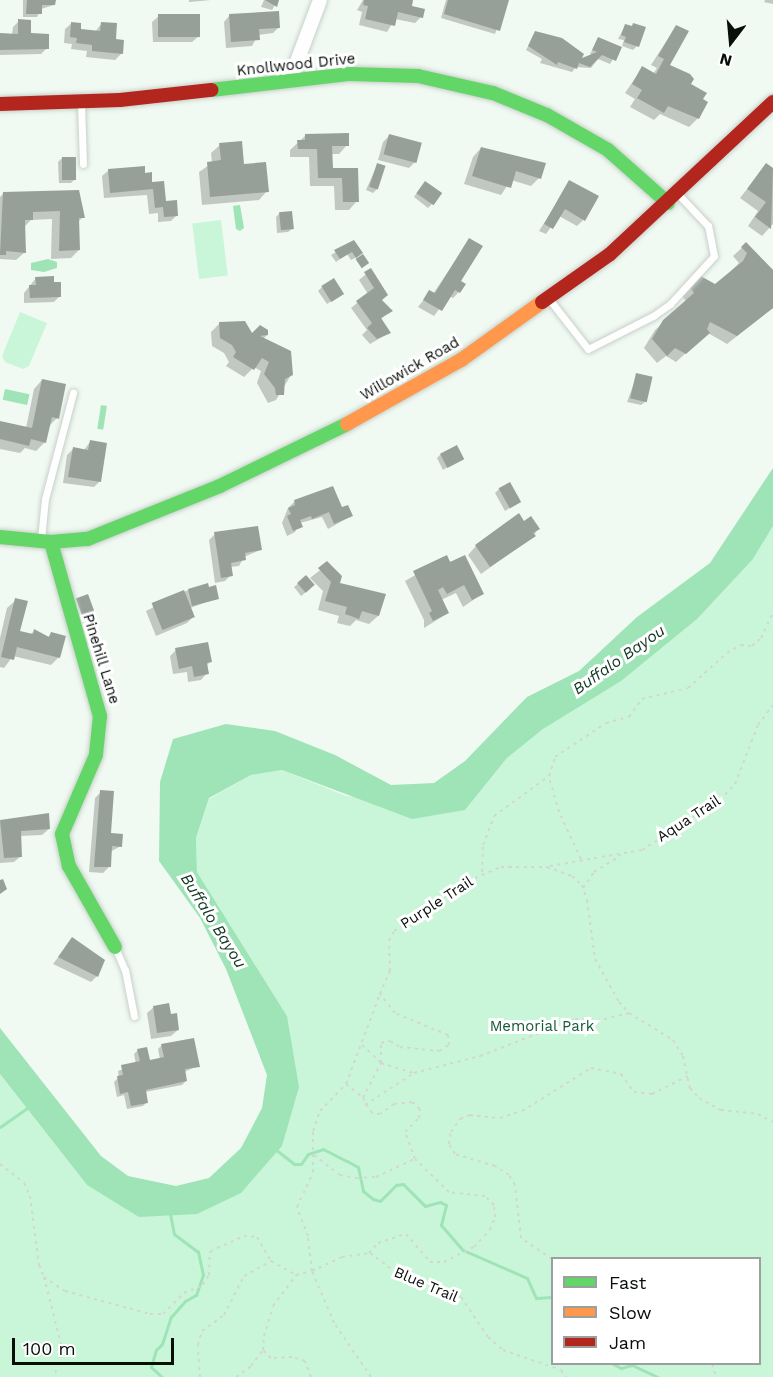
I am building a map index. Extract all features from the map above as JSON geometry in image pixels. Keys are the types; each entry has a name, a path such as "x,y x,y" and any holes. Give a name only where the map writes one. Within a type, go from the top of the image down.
{"street":[{"path":"290,80 320,0"},
{"name":"Knollwood Drive","path":"0,104 81,101 350,74 418,76 493,93 548,115 608,150 673,198"},
{"name":"Willowick Road","path":"0,537 46,542 88,539 145,519 284,455 460,360 549,299 673,198 773,102"},
{"name":"Pinehill Lane","path":"46,542 100,716 96,755 62,834 69,866 115,947"}],"lane":[{"path":"81,101 83,164"},
{"path":"549,299 588,349 653,316 670,304 714,256 708,226 673,198"},
{"path":"46,542 45,499 72,393"},
{"path":"115,947 124,970 134,1016"}],"path":[{"path":"581,859 559,812 549,776 555,757 606,723 629,717 642,699 688,688 727,653 741,645 752,646 761,638 773,612"},
{"name":"Aqua Trail","path":"547,867 581,859 642,850 720,800 735,784 758,725 773,705"},
{"path":"482,873 483,845 494,816 549,776"},
{"name":"Aqua Trail","path":"582,888 594,872 623,853"},
{"name":"Purple Trail","path":"380,994 390,971 389,941 394,931 482,873 501,867 547,867 572,876 582,888"},
{"path":"582,888 595,959 607,985 629,1012 673,1040 683,1056 690,1088 699,1098 721,1110 758,1114 773,1122"},
{"path":"369,1377 334,1323 312,1271 308,1236 297,1206 313,1172 314,1131 320,1111 346,1084 380,994"},
{"path":"363,1098 381,1063 381,1043 390,1041 400,1047 439,1051 449,1045 448,1035 395,1013 380,994"},
{"path":"365,1106 383,1090 414,1073 480,1056 575,1019 597,1021 629,1012"},
{"path":"362,1045 381,1063 414,1073"},
{"path":"551,1258 521,1238 515,1185 509,1175 495,1166 455,1154 449,1144 451,1132 460,1119 470,1115 500,1119 522,1112 591,1068 621,1074 634,1092 652,1094 688,1076"},
{"path":"236,1377 251,1366 263,1350 273,1306 296,1275 312,1271 342,1257 369,1252 378,1243 406,1234 430,1262 462,1255 474,1247 490,1230 495,1217 494,1205 485,1196 449,1192 415,1159 405,1132 419,1118 420,1109 412,1102 394,1104 380,1114 365,1106 363,1098 346,1084"},
{"path":"314,1155 340,1175 357,1178 376,1177 415,1159"},
{"path":"0,1164 24,1183 30,1196 39,1265 62,1348 54,1377"},
{"path":"44,1277 65,1291 99,1302 163,1314 184,1293 203,1285 209,1275 210,1252 244,1236 257,1237 271,1261 296,1275"},
{"name":"Blue Trail","path":"369,1252 402,1277 460,1297 488,1337 503,1350 561,1370 566,1377"},
{"path":"200,1377 198,1344 202,1331 225,1315 244,1276 271,1261"},
{"path":"263,1350 271,1358 292,1357 305,1361 311,1377"}],"green space":[{"path":"221,220 228,276 199,279 192,224"},
{"path":"20,312 47,323 29,366 23,369 5,362 2,356"},
{"name":"Memorial Park","path":"773,526 773,1377 0,1377 0,1074 87,1185 241,1193 287,1016 197,872 196,838 209,799 251,775 282,770 346,796 465,810 507,758 753,559"}],"water":[{"path":"240,205 244,228 240,231 236,229 233,206"},
{"path":"48,259 57,262 57,268 44,272 31,270 31,263"},
{"path":"5,389 29,394 27,405 3,400"},
{"path":"101,405 107,406 103,430 97,429"},
{"name":"Buffalo Bayou","path":"773,468 773,526 753,559 697,619 621,681 543,729 507,758 465,810 412,819 282,770 251,775 209,798 196,838 197,872 287,1016 299,1087 282,1146 241,1193 197,1214 139,1217 87,1185 0,1074 0,1028 101,1156 128,1176 176,1186 209,1178 241,1148 262,1108 267,1075 226,969 200,918 159,861 160,782 173,739 226,724 275,731 335,755 391,785 434,783 465,761 527,697 579,671 637,617 710,563"}],"building":[{"path":"27,0 56,0 55,5 42,5 42,14 26,14"},
{"path":"265,0 279,0 277,7"},
{"path":"364,0 413,0 412,6 425,9 423,18 398,12 395,26 365,19 368,6 363,5"},
{"path":"448,0 509,0 500,31 444,14"},
{"path":"279,11 280,28 259,29 260,40 231,42 229,14"},
{"path":"158,14 200,14 200,37 158,37"},
{"path":"18,19 31,20 31,33 49,34 49,49 0,50 0,33 18,34"},
{"path":"71,22 81,23 81,29 100,31 101,22 117,23 116,39 124,40 123,54 92,51 92,45 76,43 77,38 70,37"},
{"path":"633,23 646,27 639,47 624,42 626,37 621,35 625,24 632,26"},
{"path":"676,25 689,31 670,65 690,74 694,79 691,84 707,93 703,99 708,102 699,119 668,106 664,113 637,98 642,90 632,84 642,66 656,74 664,59 658,56"},
{"path":"535,31 562,38 584,54 582,58 597,52 592,50 598,37 622,47 616,61 602,55 590,67 579,63 577,69 558,62 557,65 528,46"},
{"path":"349,133 349,146 332,146 333,168 358,168 359,202 343,202 342,178 318,178 317,149 298,149 297,140 305,140 305,134"},
{"path":"389,134 422,143 416,163 384,154"},
{"path":"242,141 244,164 266,162 269,192 210,197 207,162 221,160 219,143"},
{"path":"481,147 546,163 541,179 516,171 511,188 472,176"},
{"path":"62,157 76,157 76,180 62,180"},
{"path":"377,163 386,166 378,190 369,187"},
{"path":"766,163 773,168 771,229 755,217 766,202 747,189"},
{"path":"145,166 145,173 152,172 152,182 164,181 166,201 177,200 178,216 164,217 163,207 155,208 153,189 110,193 108,169"},
{"path":"569,180 599,196 585,221 565,209 553,229 544,224"},
{"path":"425,181 442,193 434,205 416,193"},
{"path":"79,190 85,218 79,218 80,250 59,251 60,211 33,212 33,220 25,220 26,253 6,251 6,255 0,255 3,192"},
{"path":"292,211 294,229 281,230 279,212"},
{"path":"469,238 483,246 461,281 466,284 460,293 455,290 442,311 423,300 429,290 435,293"},
{"path":"354,240 363,253 356,258 352,252 340,259 334,250"},
{"path":"746,242 773,270 773,308 737,336 710,322 707,329 710,333 686,354 675,348 667,356 652,339 663,320 694,293 690,287 697,274 715,284 743,261 747,253 741,247"},
{"path":"363,254 369,263 362,268 356,259"},
{"path":"371,268 388,295 382,300 393,311 381,318 391,333 377,339 367,328 372,323 356,301 374,288 364,272"},
{"path":"54,276 54,282 61,282 61,297 30,298 29,285 36,285 35,277"},
{"path":"334,278 344,294 331,302 321,286"},
{"path":"245,321 252,333 260,325 268,330 268,335 260,336 291,351 293,375 285,379 284,395 276,395 275,388 264,374 269,362 262,358 254,370 233,357 236,352 232,345 220,338 219,322"},
{"path":"636,373 653,377 647,402 630,398"},
{"path":"42,379 66,384 59,419 52,417 46,443 31,439 29,446 0,439 0,421 32,428"},
{"path":"90,440 107,443 101,482 68,477 73,447 88,450"},
{"path":"457,445 464,459 447,468 440,454"},
{"path":"510,482 521,502 510,508 499,488"},
{"path":"333,486 342,507 348,505 353,516 334,524 329,512 312,519 311,516 300,520 303,527 293,531 287,516 291,514 288,508 295,505 294,500"},
{"path":"519,513 524,521 531,516 540,529 533,533 536,536 490,567 475,545"},
{"path":"258,526 262,550 245,553 246,560 231,563 233,576 221,578 214,532"},
{"path":"447,555 450,562 465,555 484,594 472,600 464,585 447,594 443,587 438,590 449,613 433,621 429,613 432,611 413,571"},
{"path":"327,561 342,576 340,583 386,594 379,616 362,611 359,619 345,614 347,607 325,601 331,582 318,568"},
{"path":"306,575 315,585 306,593 297,583"},
{"path":"208,583 209,587 216,585 219,599 192,606 188,589"},
{"path":"184,590 195,617 162,630 152,603"},
{"path":"88,594 96,616 84,620 76,598"},
{"path":"15,598 28,601 20,631 33,634 34,629 49,637 51,632 66,636 60,658 17,647 14,660 1,657"},
{"path":"208,642 212,662 207,663 209,674 194,677 192,666 179,669 175,648"},
{"path":"100,790 114,791 111,833 123,834 122,847 112,846 111,867 94,867"},
{"path":"49,813 50,829 21,831 22,857 4,858 0,820"},
{"path":"3,879 7,889 0,894 0,880"},
{"path":"72,937 105,960 98,977 58,957"},
{"path":"169,1003 171,1014 177,1013 179,1030 157,1033 153,1006"},
{"path":"194,1038 200,1067 185,1069 187,1081 146,1090 148,1103 131,1106 128,1092 120,1094 117,1076 123,1075 121,1065 140,1061 137,1049 147,1047 150,1060 164,1057 161,1044"}],"waterway":[{"path":"0,1127 30,1106"},
{"path":"275,1149 294,1164 301,1164 308,1154 323,1149 347,1161 358,1167 363,1191 373,1199 380,1201 396,1185 403,1184 425,1206 440,1202 446,1205 441,1225 463,1250 527,1278 536,1298 551,1297"},
{"path":"162,1377 151,1367 156,1350 162,1344 171,1317 185,1301 196,1295 203,1275 198,1252 174,1234 170,1213"},
{"path":"615,1365 621,1368 632,1365"},
{"path":"632,1365 658,1377"}],"traffic: fast":[{"path":"211,90 350,74 418,76 493,93 547,115 608,150 668,203"},
{"path":"0,537 51,542 88,539 220,486 347,424"},
{"path":"51,542 100,716 96,755 62,834 69,866 115,947"}],"traffic: slow":[{"path":"347,424 461,360 542,302"}],"traffic: jam":[{"path":"0,104 120,100 211,90"},
{"path":"542,302 610,254 773,102"}]}
